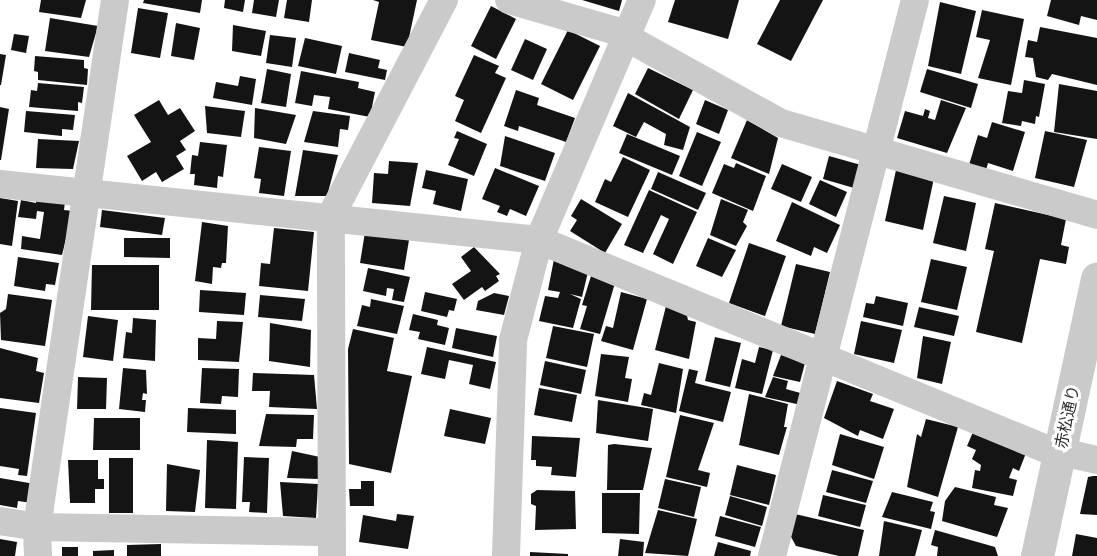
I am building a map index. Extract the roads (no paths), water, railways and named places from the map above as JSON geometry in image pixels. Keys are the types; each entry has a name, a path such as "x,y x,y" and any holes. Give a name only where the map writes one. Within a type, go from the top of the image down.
{"street":[{"path":"38,556 37,527 116,0"},
{"path":"0,521 37,527 332,544 331,216 444,0"},
{"path":"509,0 613,30 627,40 781,123 1097,215"},
{"path":"506,556 513,340 539,240 627,40 642,0"},
{"path":"772,556 915,0"},
{"path":"0,184 331,216 539,240 1061,453 1097,460"},
{"name":"赤松通り","path":"1037,556 1097,278"}]}
